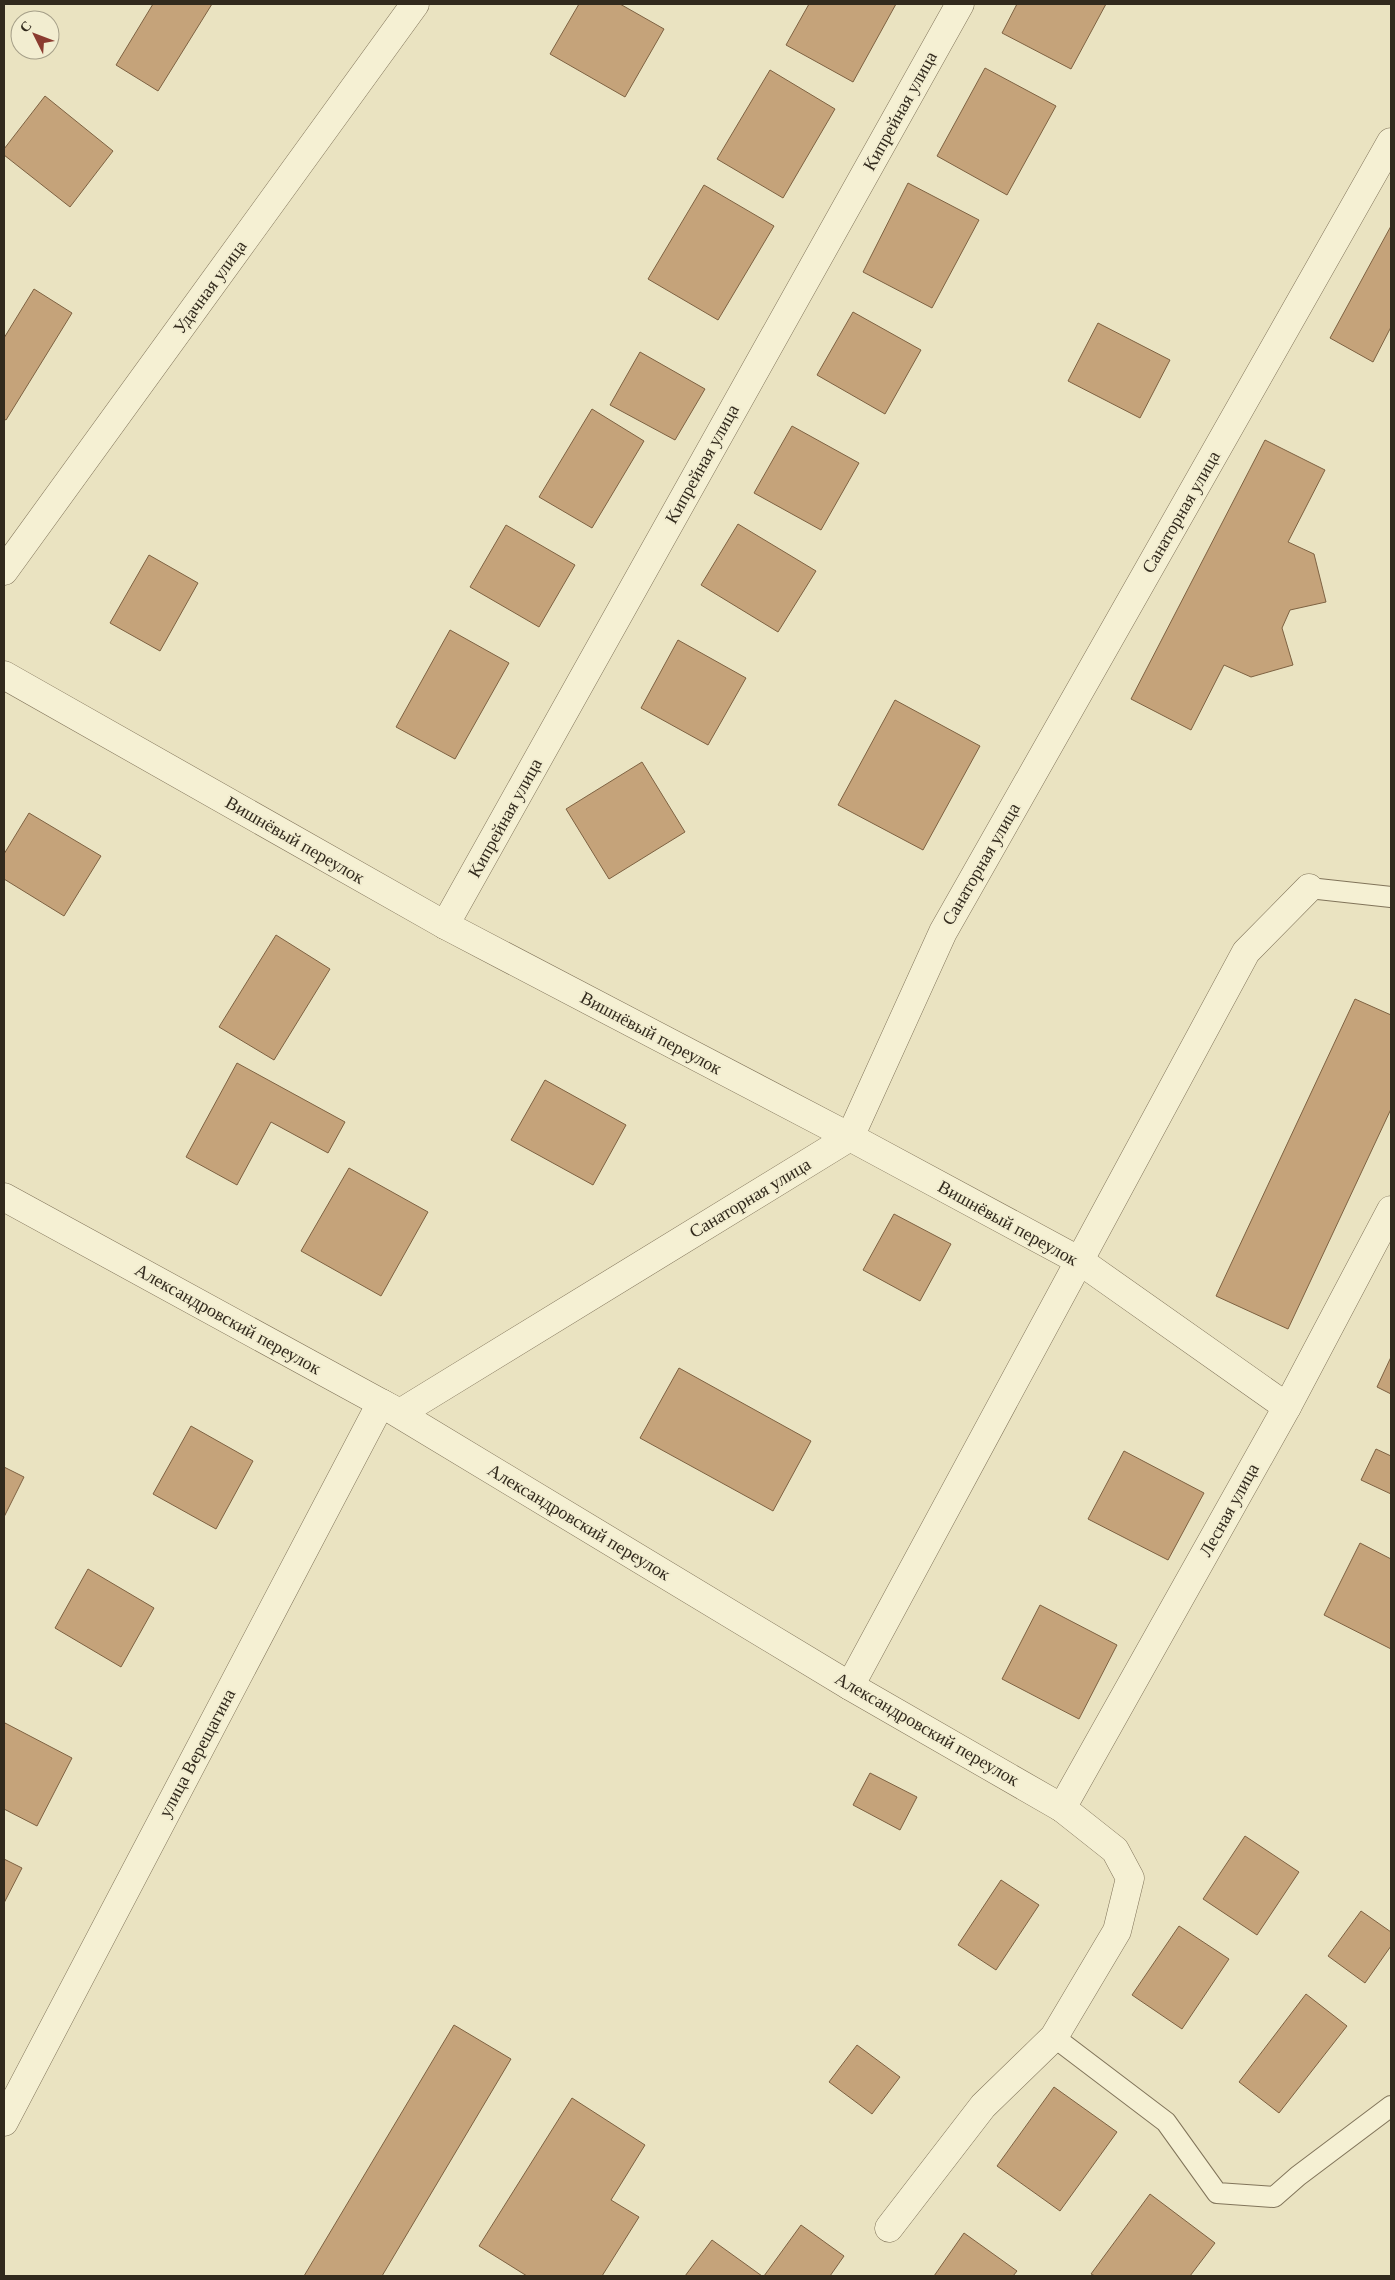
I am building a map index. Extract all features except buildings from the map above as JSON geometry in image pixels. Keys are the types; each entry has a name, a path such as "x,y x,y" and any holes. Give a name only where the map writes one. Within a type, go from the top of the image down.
{"street":[{"name":"Удачная улица","path":"4,571 415,4"},
{"name":"Кипрейная улица","path":"445,925 960,4"},
{"name":"Санаторная улица","path":"390,1408 850,1137 943,932 1391,142"},
{"name":"Вишнёвый переулок","path":"4,675 445,925 850,1137 1080,1262 1287,1407"},
{"path":"850,1686 1246,952 1309,888"},
{"name":"Александровский переулок","path":"4,1197 390,1408 850,1686 1062,1808 1115,1850 1130,1878 1117,1931 1054,2037"},
{"name":"Лесная улица","path":"1062,1808 1287,1407 1391,1210"},
{"name":"улица Верещагина","path":"4,2122 390,1408"},
{"path":"888,2228 983,2106 1054,2037"}],"lane":[{"path":"1309,888 1391,898"},
{"path":"1054,2037 1166,2122 1217,2193 1274,2197 1298,2176 1391,2106"}]}
